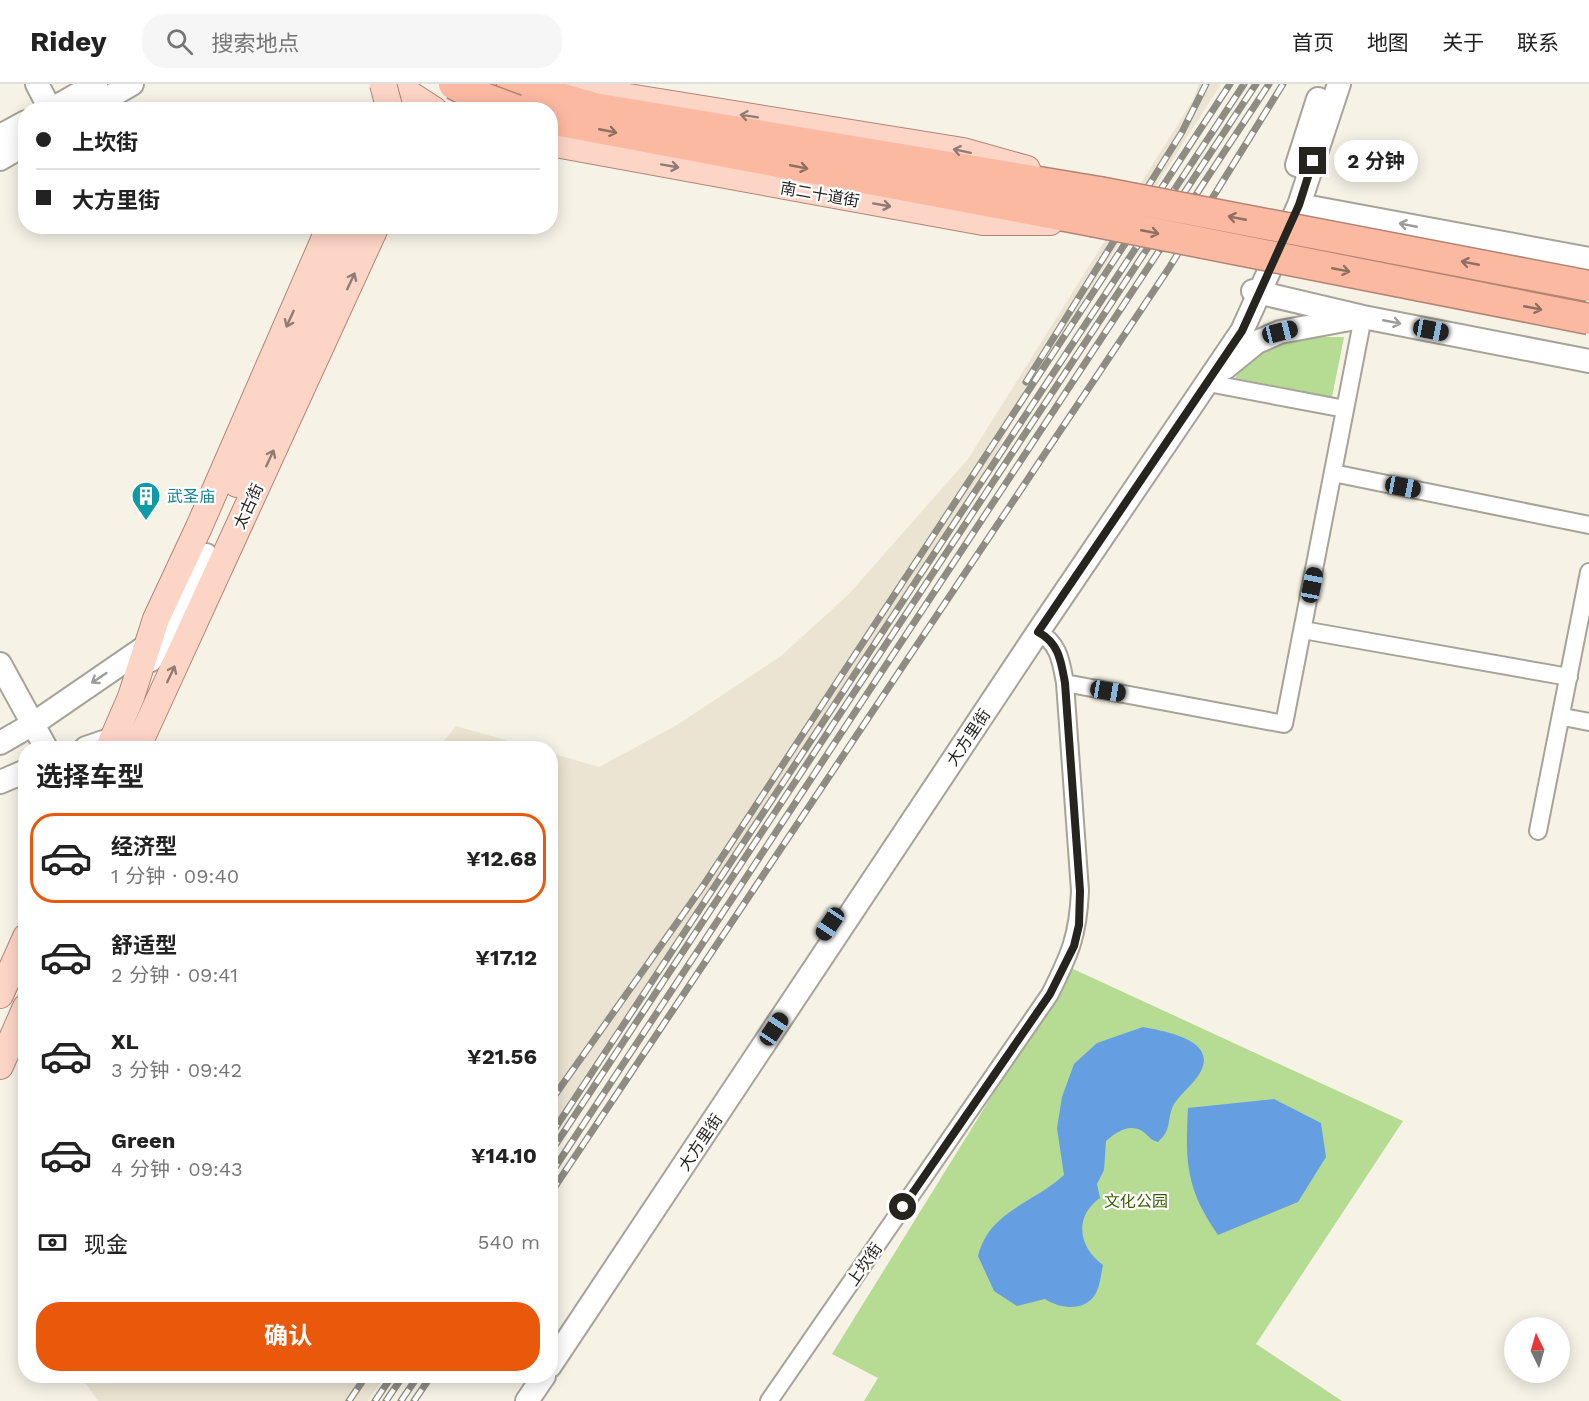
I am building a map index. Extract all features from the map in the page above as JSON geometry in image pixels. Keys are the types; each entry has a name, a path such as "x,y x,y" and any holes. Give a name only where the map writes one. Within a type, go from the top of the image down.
{"highway":[{"path":"456,84 473,94 494,102"},
{"path":"512,84 594,108 1099,192 1589,286"},
{"path":"558,120 1092,221 1589,319"}],"main road":[{"path":"37,84 46,102"},
{"path":"63,102 96,84"},
{"path":"101,102 132,84"},
{"path":"383,84 388,102"},
{"path":"385,102 393,84 421,102"},
{"path":"439,102 456,84"},
{"path":"572,84 597,92 963,151 1099,192"},
{"name":"大方里街","path":"558,1354 1038,632 1242,331 1275,239 1307,129 1324,84"},
{"name":"大方里街","path":"558,1337 1113,499 1257,292 1299,205 1339,84"},
{"path":"0,136 18,126"},
{"name":"南二十道街","path":"558,144 983,222 1092,221"},
{"path":"0,159 18,149"},
{"path":"1299,205 1589,259"},
{"path":"112,741 131,697 156,619 199,527 327,234"},
{"name":"太古街","path":"131,697 206,555 348,234"},
{"name":"太古街","path":"123,741 142,738 372,234"},
{"path":"1257,292 1363,317 1589,361"},
{"path":"1208,383 1257,342 1280,332 1363,317"},
{"path":"0,743 33,724 147,645"},
{"path":"0,664 42,741"},
{"path":"0,782 18,774"},
{"path":"0,995 18,955"},
{"path":"0,1066 18,1025"},
{"path":"516,1401 528,1383"},
{"path":"527,1401 539,1383"}],"street":[{"path":"1065,683 1284,724 1363,317"},
{"path":"1208,383 1345,409"},
{"path":"1333,473 1589,525"},
{"path":"1538,831 1563,717 1569,676 1581,661 1589,572"},
{"path":"1303,630 1569,676"},
{"name":"上坎街","path":"769,1401 1050,994 1074,946 1079,925 1080,891 1065,683 1060,656 1050,639 1038,632"},
{"path":"1563,717 1589,722"}],"shaded area":[{"path":"1199,84 1221,84 1039,369 986,473 558,1116 558,755 599,767 677,725 781,656 849,594 968,459 1193,100"},
{"path":"456,726 508,741 444,741"},
{"path":"86,1383 380,1383 368,1401 98,1401"}],"green space":[{"path":"1313,337 1344,337 1332,397 1235,378 1249,361 1259,355 1280,345"},
{"name":"文化公园","path":"1071,968 1403,1121 1256,1344 1342,1401 864,1401 878,1378 832,1354"}],"water":[{"path":"1143,1027 1174,1034 1195,1044 1202,1051 1204,1060 1201,1071 1174,1104 1166,1133 1158,1142 1142,1131 1132,1128 1118,1132 1106,1141 1104,1170 1097,1184 1100,1198 1086,1214 1082,1232 1089,1250 1103,1265 1098,1287 1092,1299 1072,1307 1058,1305 1045,1299 1017,1306 994,1291 978,1256 984,1241 1002,1218 1064,1175 1057,1128 1062,1097 1074,1064 1097,1043"},
{"path":"1274,1099 1321,1123 1326,1157 1298,1202 1218,1235 1199,1203 1190,1175 1187,1144 1188,1108"}],"railway":[{"path":"1026,382 1182,132 1206,84"},
{"path":"558,1091 703,886 1230,84"},
{"path":"558,1124 1244,84"},
{"path":"558,1141 1256,84"},
{"path":"558,1163 1269,84"},
{"path":"558,1182 1169,268 1283,84"},
{"path":"349,1401 361,1383"},
{"path":"375,1401 387,1383"},
{"path":"386,1401 398,1383"},
{"path":"401,1401 413,1383"},
{"path":"414,1401 426,1383"}],"place":[{"name":"武圣庙","path":"146,522"}],"route":[{"path":"903,1207 1050,994 1074,946 1079,925 1080,891 1065,683 1060,656 1050,639 1038,632 1242,331 1262,293 1299,205 1313,161"}]}
